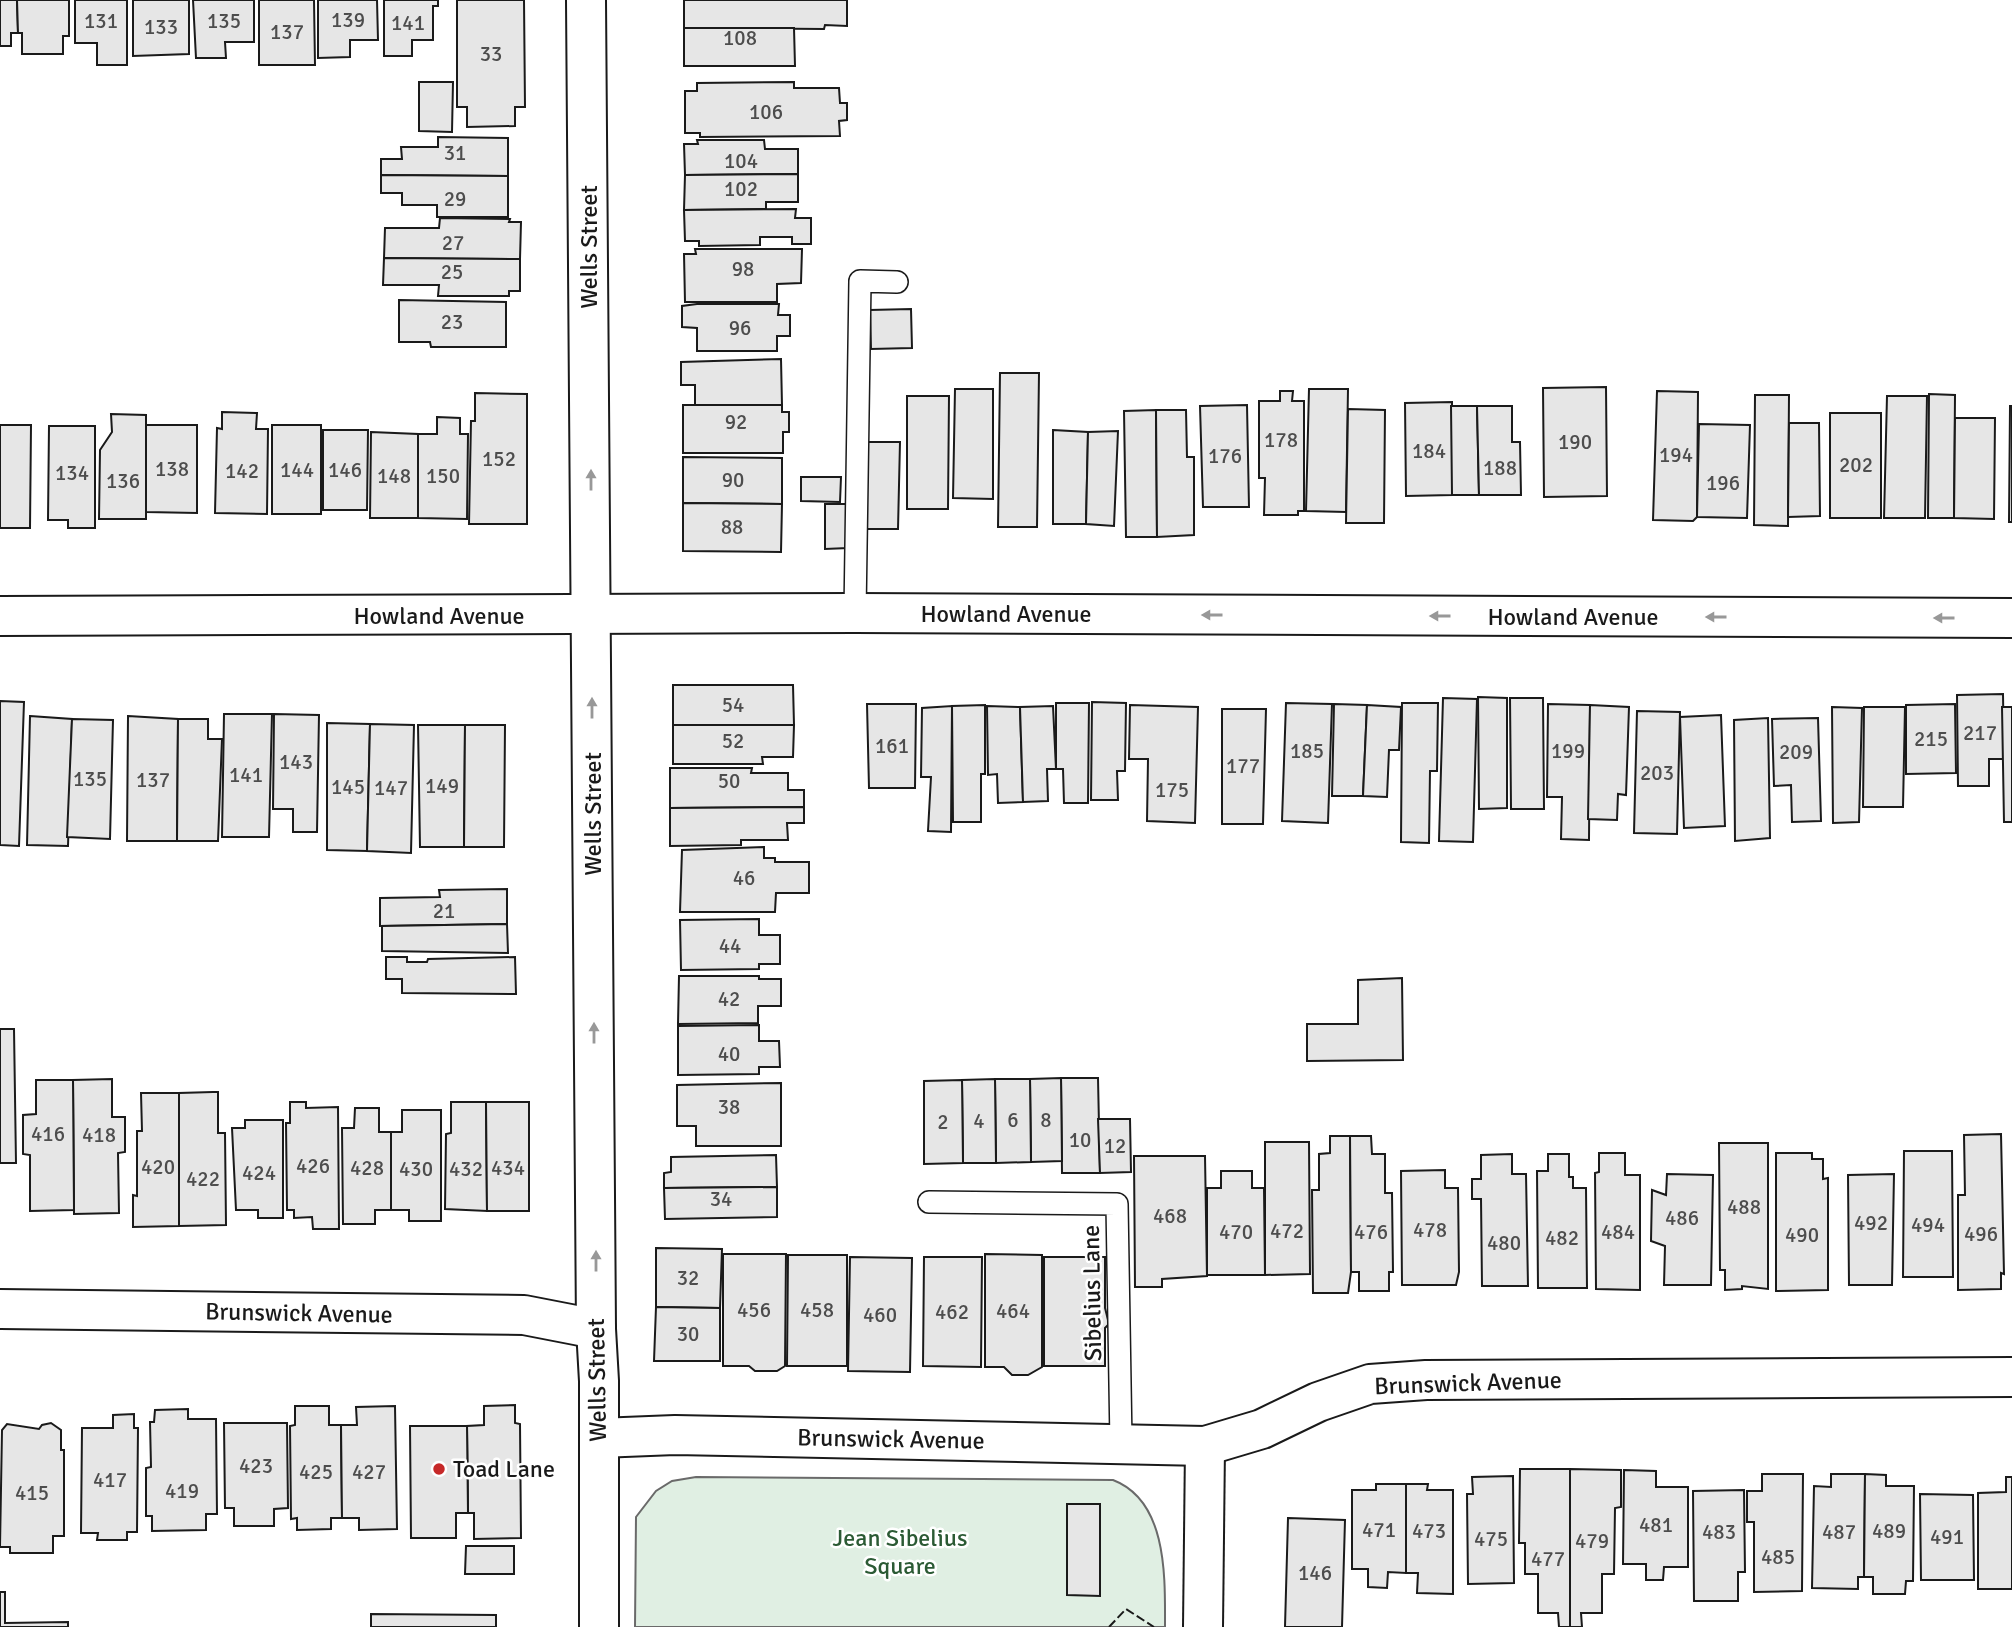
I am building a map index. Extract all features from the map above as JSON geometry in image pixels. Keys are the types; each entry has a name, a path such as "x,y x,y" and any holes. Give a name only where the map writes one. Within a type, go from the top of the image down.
{"street":[{"name":"Wells Street","path":"586,0 599,1627"},
{"name":"Howland Avenue","path":"0,616 855,613 2012,618"},
{"name":"Brunswick Avenue","path":"0,1309 524,1315 596,1329"},
{"name":"Brunswick Avenue","path":"599,1438 675,1435 1205,1446 1262,1429 1318,1402 1381,1383 1426,1380 2012,1377"},
{"path":"1203,1627 1205,1446"}],"lane":[{"path":"855,613 860,281 897,282"},
{"name":"Sibelius Lane","path":"929,1202 1117,1203 1121,1443"}],"green space":[{"name":"Jean Sibelius Square","path":"696,1477 1113,1480 1131,1490 1154,1523 1163,1564 1165,1627 635,1627 636,1517 656,1491 672,1481"}],"building":[{"path":"0,0 17,0 18,33 11,33 11,46 0,46"},
{"path":"17,0 69,0 69,36 63,36 63,54 22,54"},
{"path":"75,0 127,0 127,65 97,65 97,43 75,43"},
{"path":"133,0 189,0 189,54 133,56"},
{"path":"193,0 254,0 254,42 225,42 226,58 196,58"},
{"path":"259,0 314,0 315,65 259,65"},
{"path":"318,0 377,0 378,40 350,40 350,57 318,58"},
{"path":"384,0 438,0 438,6 433,6 433,40 412,40 412,56 384,56"},
{"path":"457,0 524,0 525,107 515,107 515,126 467,127 467,107 457,107"},
{"path":"684,0 847,0 847,26 825,25 824,29 684,28"},
{"path":"684,28 794,28 795,66 684,66"},
{"path":"419,82 453,82 452,132 419,131"},
{"path":"794,82 794,88 839,88 840,103 847,103 847,120 839,121 840,136 700,137 700,133 685,133 685,91 697,91 697,83"},
{"path":"438,137 508,138 508,176 381,175 381,159 402,159 401,147 438,147"},
{"path":"697,140 764,140 765,149 798,149 798,174 685,175 684,144 698,144"},
{"path":"798,174 798,202 766,202 766,209 684,210 685,175"},
{"path":"381,175 508,176 508,217 437,217 437,205 402,205 402,193 381,193"},
{"path":"796,209 795,218 811,218 811,244 792,244 792,237 760,237 760,245 699,246 699,241 685,241 684,210"},
{"path":"440,218 510,219 509,222 521,222 520,259 384,258 385,228 439,228"},
{"path":"695,249 802,249 801,283 777,284 777,302 685,302 684,254 696,254"},
{"path":"384,258 520,259 520,291 509,291 509,296 438,296 439,285 383,285"},
{"path":"399,300 506,302 506,347 431,347 430,342 399,342"},
{"path":"779,304 778,315 790,315 790,336 777,336 777,351 697,351 697,328 682,327 682,306"},
{"path":"911,309 912,348 871,349 870,310"},
{"path":"781,359 782,405 695,405 695,385 681,385 681,362"},
{"path":"1000,373 1039,373 1037,527 998,527"},
{"path":"1606,387 1607,496 1544,497 1543,388"},
{"path":"955,389 993,389 993,499 953,498"},
{"path":"1309,389 1348,389 1346,512 1306,511"},
{"path":"1280,391 1293,391 1292,401 1304,401 1304,511 1298,511 1298,515 1264,515 1265,478 1259,478 1259,401 1280,401"},
{"path":"1657,391 1698,392 1697,517 1693,521 1653,520"},
{"path":"475,393 527,394 527,524 469,524 471,421 475,421"},
{"path":"1929,394 1955,395 1954,518 1928,518"},
{"path":"1755,395 1789,395 1788,526 1754,525"},
{"path":"907,396 949,396 948,509 907,509"},
{"path":"1887,396 1927,396 1925,518 1884,518"},
{"path":"1452,402 1452,495 1406,496 1405,403"},
{"path":"683,405 782,405 782,412 789,412 789,432 783,432 783,453 683,453"},
{"path":"1247,405 1249,507 1203,507 1200,406"},
{"path":"1451,406 1477,406 1479,495 1452,495"},
{"path":"1477,406 1512,406 1512,442 1520,442 1521,495 1479,495"},
{"path":"2012,406 2012,522 2009,522"},
{"path":"1348,409 1385,410 1384,523 1346,523"},
{"path":"1156,410 1157,537 1126,537 1124,411"},
{"path":"1156,410 1186,410 1187,457 1194,457 1194,535 1157,537"},
{"path":"222,412 257,413 256,429 268,429 267,514 215,513 217,428 222,429"},
{"path":"1830,413 1881,413 1881,518 1830,518"},
{"path":"111,414 146,415 146,519 99,519 100,450 112,432"},
{"path":"437,417 460,418 460,434 468,434 467,519 418,518 418,434 437,434"},
{"path":"1955,418 1995,418 1994,519 1954,518"},
{"path":"1789,423 1819,423 1820,516 1788,517"},
{"path":"1699,424 1750,425 1747,518 1697,517"},
{"path":"0,425 31,425 30,528 0,528"},
{"path":"146,425 197,425 197,513 146,512"},
{"path":"272,425 321,425 321,514 272,514"},
{"path":"49,426 95,426 95,528 68,528 68,520 48,520"},
{"path":"323,430 368,430 367,510 323,510"},
{"path":"1053,430 1088,432 1086,524 1053,524"},
{"path":"1118,431 1114,526 1086,524 1088,432"},
{"path":"371,432 418,434 418,518 370,518"},
{"path":"865,442 900,442 898,529 864,529"},
{"path":"683,457 782,458 782,504 683,503"},
{"path":"801,477 841,477 840,502 801,501"},
{"path":"683,503 782,504 781,552 683,551"},
{"path":"825,504 848,504 848,548 825,549"},
{"path":"673,685 793,685 794,725 673,725"},
{"path":"2003,694 2004,759 1989,759 1989,786 1958,786 1957,695"},
{"path":"1478,697 1507,698 1507,808 1479,809"},
{"path":"1443,698 1477,699 1473,842 1439,841"},
{"path":"1510,698 1543,698 1544,809 1511,809"},
{"path":"0,701 24,702 19,846 0,845"},
{"path":"1092,702 1126,703 1125,771 1117,771 1118,800 1091,800"},
{"path":"1056,703 1089,703 1088,803 1064,803 1063,769 1056,769"},
{"path":"1286,703 1332,704 1328,823 1282,821"},
{"path":"1402,703 1438,703 1437,771 1430,771 1429,843 1401,842"},
{"path":"867,704 916,704 915,788 869,788"},
{"path":"1334,704 1367,705 1363,796 1332,796"},
{"path":"1548,704 1590,705 1589,840 1561,839 1562,797 1547,797"},
{"path":"1955,704 1956,773 1906,774 1906,705"},
{"path":"985,705 985,774 981,774 981,822 953,822 952,706"},
{"path":"1130,705 1198,707 1195,823 1147,821 1148,759 1129,759"},
{"path":"1367,705 1401,707 1399,750 1389,750 1387,797 1363,796"},
{"path":"1590,705 1629,707 1626,795 1618,794 1617,820 1588,819"},
{"path":"952,706 951,832 928,831 931,777 921,777 922,708"},
{"path":"987,706 1020,707 1023,802 998,803 997,774 988,775"},
{"path":"1053,706 1056,769 1047,769 1048,801 1023,802 1020,707"},
{"path":"1832,707 1862,708 1859,822 1833,823"},
{"path":"1864,707 1905,707 1903,807 1863,807"},
{"path":"2002,707 2012,707 2012,822 2004,822"},
{"path":"1222,709 1266,709 1263,824 1222,824"},
{"path":"1637,711 1680,712 1677,834 1634,833"},
{"path":"224,714 272,714 269,837 222,837"},
{"path":"274,714 319,715 317,832 293,832 293,809 273,809"},
{"path":"1721,715 1725,826 1684,828 1680,717"},
{"path":"30,716 72,719 68,846 27,845"},
{"path":"128,716 178,719 177,841 127,841"},
{"path":"1768,718 1770,838 1735,841 1734,720"},
{"path":"1818,718 1821,821 1792,822 1791,785 1774,786 1772,719"},
{"path":"72,719 113,720 110,839 67,837"},
{"path":"178,719 208,719 208,739 222,739 218,841 177,841"},
{"path":"327,723 370,724 367,851 327,850"},
{"path":"370,724 414,725 411,853 367,851"},
{"path":"418,725 465,725 464,847 420,847"},
{"path":"465,725 505,725 504,847 464,847"},
{"path":"673,725 794,725 793,757 762,757 763,764 673,764"},
{"path":"670,768 752,768 751,773 788,773 788,790 804,790 804,807 670,808"},
{"path":"804,807 804,823 787,823 788,840 741,840 741,845 670,846 670,808"},
{"path":"764,847 764,858 775,858 775,862 809,862 809,893 776,893 775,912 680,912 682,850"},
{"path":"507,889 507,924 380,926 380,898 440,897 439,890"},
{"path":"759,919 759,935 780,935 780,964 759,964 759,969 681,970 680,920"},
{"path":"507,924 508,953 382,951 382,926"},
{"path":"386,957 407,957 407,962 427,962 428,959 515,957 516,994 402,993 402,979 386,979"},
{"path":"679,976 759,976 759,979 781,979 781,1006 758,1006 758,1023 678,1024"},
{"path":"1402,978 1403,1060 1307,1061 1307,1024 1358,1024 1358,980"},
{"path":"759,1025 759,1041 779,1041 780,1067 759,1067 759,1074 678,1075 678,1026"},
{"path":"0,1029 14,1029 16,1163 0,1163"},
{"path":"1061,1078 1098,1078 1100,1173 1062,1173"},
{"path":"1061,1078 1062,1161 1031,1162 1030,1079"},
{"path":"112,1079 112,1117 125,1117 125,1152 118,1153 119,1213 74,1214 73,1080"},
{"path":"995,1079 1030,1079 1031,1162 996,1163"},
{"path":"995,1079 996,1163 963,1163 962,1080"},
{"path":"36,1080 73,1080 74,1210 30,1211 30,1155 23,1154 23,1115 36,1114"},
{"path":"962,1080 963,1163 924,1164 924,1081"},
{"path":"781,1083 781,1146 696,1146 696,1126 677,1126 677,1085"},
{"path":"218,1092 218,1133 225,1133 226,1225 179,1226 179,1093"},
{"path":"141,1093 179,1093 179,1226 133,1227 133,1195 137,1196 137,1131 142,1131"},
{"path":"290,1102 306,1102 306,1108 338,1107 339,1229 313,1229 312,1217 294,1218 294,1210 287,1210 286,1123 290,1123"},
{"path":"451,1102 486,1102 487,1211 445,1209 446,1134 451,1133"},
{"path":"486,1102 529,1102 529,1211 487,1211"},
{"path":"355,1108 379,1108 379,1132 391,1132 391,1210 375,1210 375,1224 343,1224 342,1128 354,1128"},
{"path":"402,1110 441,1110 441,1221 409,1221 409,1210 391,1210 391,1132 402,1132"},
{"path":"1098,1119 1130,1119 1131,1172 1100,1173"},
{"path":"245,1120 283,1120 283,1218 258,1218 258,1210 236,1210 232,1128 245,1128"},
{"path":"2001,1134 2004,1274 2001,1273 2001,1289 1958,1290 1958,1195 1965,1195 1964,1135"},
{"path":"1330,1136 1350,1136 1351,1272 1348,1293 1313,1293 1312,1190 1319,1190 1319,1154 1330,1153"},
{"path":"1350,1136 1371,1136 1372,1154 1385,1154 1385,1193 1392,1193 1393,1272 1389,1272 1389,1291 1359,1291 1359,1272 1351,1272"},
{"path":"1265,1142 1309,1142 1310,1274 1265,1275"},
{"path":"1719,1143 1768,1143 1768,1289 1742,1286 1742,1289 1725,1290 1725,1270 1720,1270"},
{"path":"1904,1151 1952,1151 1953,1277 1903,1277"},
{"path":"1599,1153 1625,1153 1625,1175 1640,1175 1640,1290 1596,1289 1595,1173 1599,1172"},
{"path":"1776,1153 1812,1153 1812,1159 1823,1159 1823,1179 1828,1178 1828,1290 1776,1291"},
{"path":"1512,1154 1512,1174 1526,1174 1528,1286 1482,1286 1481,1199 1472,1199 1472,1179 1481,1179 1481,1155"},
{"path":"1548,1154 1569,1154 1569,1177 1573,1177 1573,1188 1586,1188 1587,1288 1538,1288 1537,1171 1548,1171"},
{"path":"776,1155 777,1187 664,1188 664,1173 671,1172 671,1157"},
{"path":"1134,1156 1205,1156 1207,1276 1162,1279 1162,1287 1135,1287"},
{"path":"1445,1170 1445,1188 1458,1188 1459,1272 1456,1285 1402,1285 1401,1171"},
{"path":"1221,1171 1252,1171 1252,1188 1264,1188 1265,1275 1207,1275 1207,1188 1221,1188"},
{"path":"1667,1174 1713,1175 1711,1285 1664,1285 1665,1246 1651,1241 1652,1190 1666,1195"},
{"path":"1894,1174 1892,1285 1849,1285 1848,1175"},
{"path":"777,1187 777,1217 665,1219 664,1188"},
{"path":"656,1248 722,1249 720,1308 656,1307"},
{"path":"723,1254 786,1254 785,1366 777,1371 755,1371 749,1366 723,1366"},
{"path":"985,1254 1042,1255 1042,1367 1028,1375 1012,1375 1004,1367 985,1367"},
{"path":"788,1255 847,1255 847,1366 787,1366"},
{"path":"850,1257 912,1258 910,1372 848,1371"},
{"path":"924,1257 982,1257 981,1367 923,1366"},
{"path":"1044,1257 1105,1257 1105,1308 1109,1324 1105,1328 1105,1366 1044,1366"},
{"path":"656,1307 720,1308 720,1361 654,1361"},
{"path":"515,1405 515,1423 520,1424 521,1538 474,1539 474,1513 468,1513 467,1426 484,1425 484,1406"},
{"path":"295,1406 329,1406 329,1425 341,1425 342,1518 331,1518 331,1529 297,1530 297,1518 291,1519 290,1426 295,1425"},
{"path":"395,1406 397,1529 359,1530 359,1518 342,1518 341,1425 357,1425 356,1407"},
{"path":"188,1409 188,1419 216,1419 217,1514 206,1514 206,1530 152,1531 152,1516 146,1516 146,1468 151,1467 150,1422 154,1422 155,1410"},
{"path":"134,1414 134,1428 138,1428 137,1532 127,1532 127,1540 97,1540 98,1533 81,1533 82,1428 113,1428 113,1415"},
{"path":"51,1423 61,1430 61,1450 64,1450 64,1536 53,1536 53,1553 10,1553 10,1547 0,1547 2,1430 7,1424 39,1429 42,1425"},
{"path":"224,1423 287,1423 288,1508 274,1509 274,1526 234,1526 234,1508 225,1508"},
{"name":"Toad Lane","path":"410,1426 467,1426 468,1513 456,1513 456,1538 411,1538"},
{"path":"1520,1469 1570,1469 1570,1627 1559,1627 1558,1613 1538,1613 1538,1574 1525,1574 1525,1543 1519,1543"},
{"path":"1570,1469 1621,1470 1621,1507 1615,1508 1614,1574 1602,1574 1602,1613 1581,1613 1582,1627 1570,1627"},
{"path":"1624,1470 1656,1471 1656,1487 1688,1487 1688,1567 1664,1567 1663,1580 1646,1580 1646,1564 1623,1564"},
{"path":"1762,1474 1803,1474 1802,1591 1754,1592 1754,1522 1747,1522 1747,1491 1762,1491"},
{"path":"1831,1474 1865,1474 1864,1577 1858,1577 1858,1589 1812,1588 1814,1486 1831,1487"},
{"path":"1865,1474 1886,1475 1886,1486 1914,1486 1913,1581 1906,1581 1905,1594 1873,1594 1873,1577 1864,1577"},
{"path":"1513,1476 1514,1583 1468,1584 1467,1494 1473,1494 1472,1477"},
{"path":"2006,1477 2012,1477 2012,1589 1978,1589 1978,1493 2006,1492"},
{"path":"1376,1484 1406,1484 1406,1573 1388,1572 1387,1588 1368,1587 1368,1569 1352,1569 1352,1490 1376,1490"},
{"path":"1406,1484 1428,1484 1427,1490 1453,1490 1453,1594 1417,1593 1418,1573 1406,1573"},
{"path":"1744,1490 1745,1572 1738,1572 1738,1601 1694,1601 1693,1491"},
{"path":"1920,1494 1973,1495 1974,1580 1921,1580"},
{"path":"1067,1504 1100,1504 1100,1596 1067,1595"},
{"path":"1288,1518 1345,1520 1342,1627 1285,1627"},
{"path":"466,1546 514,1546 514,1574 465,1574"},
{"path":"0,1592 5,1592 5,1623 68,1622 68,1627 0,1627"},
{"path":"371,1614 496,1615 496,1627 371,1627"}],"fence":[{"path":"1109,1627 1126,1609 1154,1627"}],"place":[{"name":"Toad Lane","path":"439,1469"}]}
